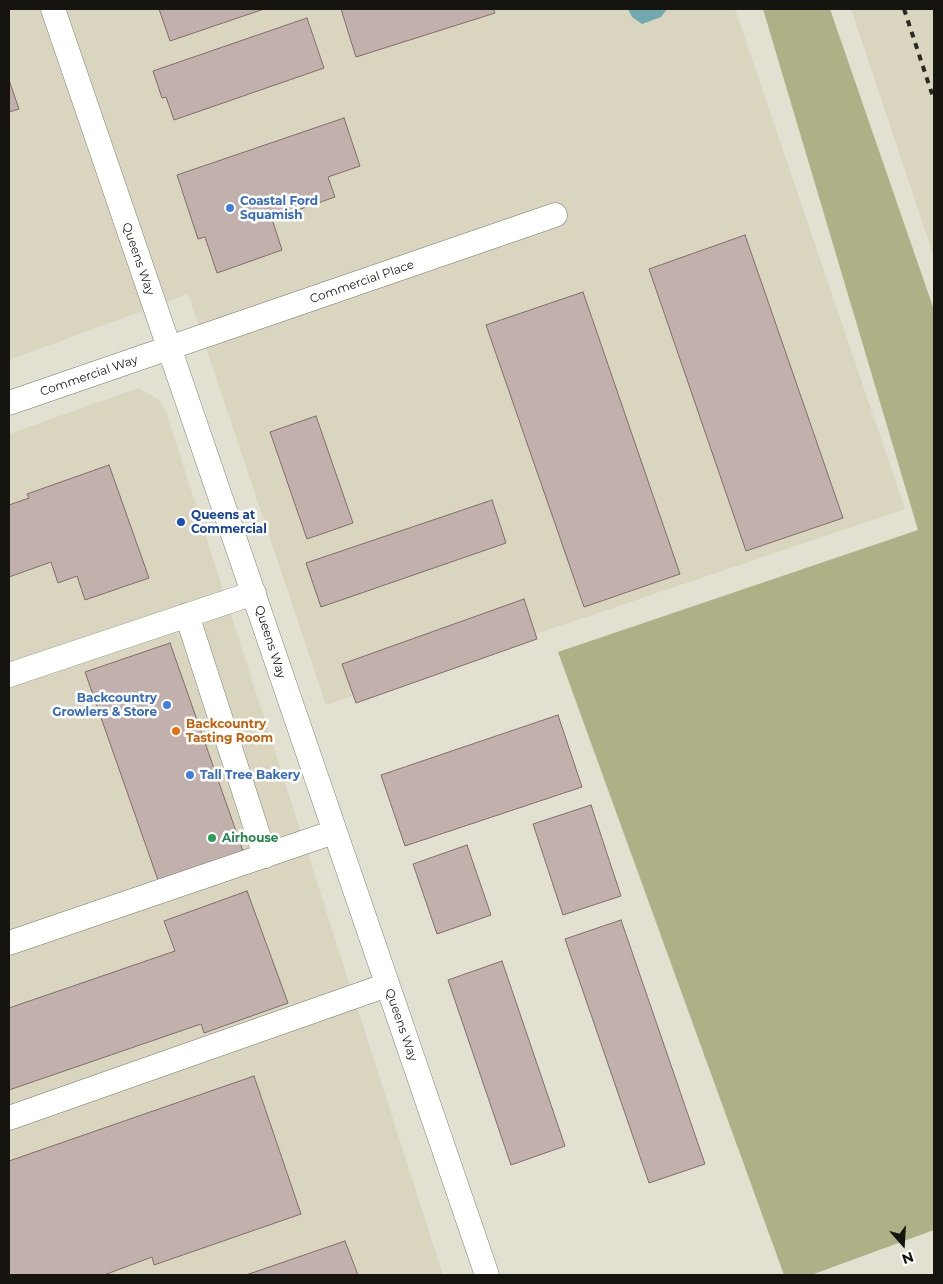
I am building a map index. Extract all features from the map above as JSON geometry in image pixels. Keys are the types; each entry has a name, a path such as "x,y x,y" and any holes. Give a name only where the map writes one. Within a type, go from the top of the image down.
{"street":[{"name":"Queens Way","path":"53,9 487,1275"},
{"name":"Commercial Place","path":"169,349 555,215"},
{"name":"Commercial Way","path":"9,403 169,349"},
{"path":"9,675 254,593"},
{"path":"187,615 265,856"},
{"path":"9,943 334,832"},
{"path":"9,1118 387,985"}],"shaded area":[{"path":"9,9 735,9 905,509 326,705 188,294 9,360"},
{"path":"851,9 934,9 934,257"},
{"path":"139,388 159,400 166,412 443,1275 9,1275 9,434"}],"green space":[{"path":"763,9 830,9 934,310 934,1230 811,1275 784,1275 558,652 918,530"}],"water":[{"path":"628,9 667,9 661,17 642,24 632,17"}],"building":[{"path":"159,9 264,9 170,41"},
{"path":"341,9 493,9 495,13 356,57"},
{"path":"307,18 324,68 174,120 166,97 162,98 153,71"},
{"path":"9,80 19,109 9,112"},
{"path":"344,118 360,166 328,177 335,197 272,219 282,250 217,273 205,237 198,239 177,175"},
{"path":"745,235 843,518 746,551 649,269"},
{"path":"583,292 680,574 584,607 486,325"},
{"path":"316,416 353,523 307,539 270,432"},
{"path":"109,465 149,578 85,600 77,576 58,583 51,562 9,577 9,505 29,498 27,494"},
{"path":"492,500 506,543 321,607 306,563"},
{"path":"524,599 537,639 356,703 342,664"},
{"path":"170,643 243,851 158,880 85,672"},
{"path":"558,715 582,787 405,846 381,775"},
{"path":"591,805 621,896 563,915 533,824"},
{"path":"467,845 491,915 437,934 413,864"},
{"path":"247,891 288,1003 204,1033 201,1024 9,1090 9,1008 175,951 164,921"},
{"path":"621,920 705,1164 649,1183 565,939"},
{"path":"502,961 565,1146 511,1165 448,980"},
{"path":"254,1076 301,1214 154,1265 152,1257 104,1275 9,1275 9,1161"},
{"path":"345,1241 358,1275 246,1275"}],"railway":[{"path":"904,9 934,100"}],"place":[{"name":"Coastal Ford Squamish","path":"230,208"},
{"name":"Queens at Commercial","path":"181,522"},
{"name":"Backcountry Growlers & Store","path":"167,705"},
{"name":"Backcountry Tasting Room","path":"176,731"},
{"name":"Tall Tree Bakery","path":"190,775"},
{"name":"Airhouse","path":"212,838"}]}
